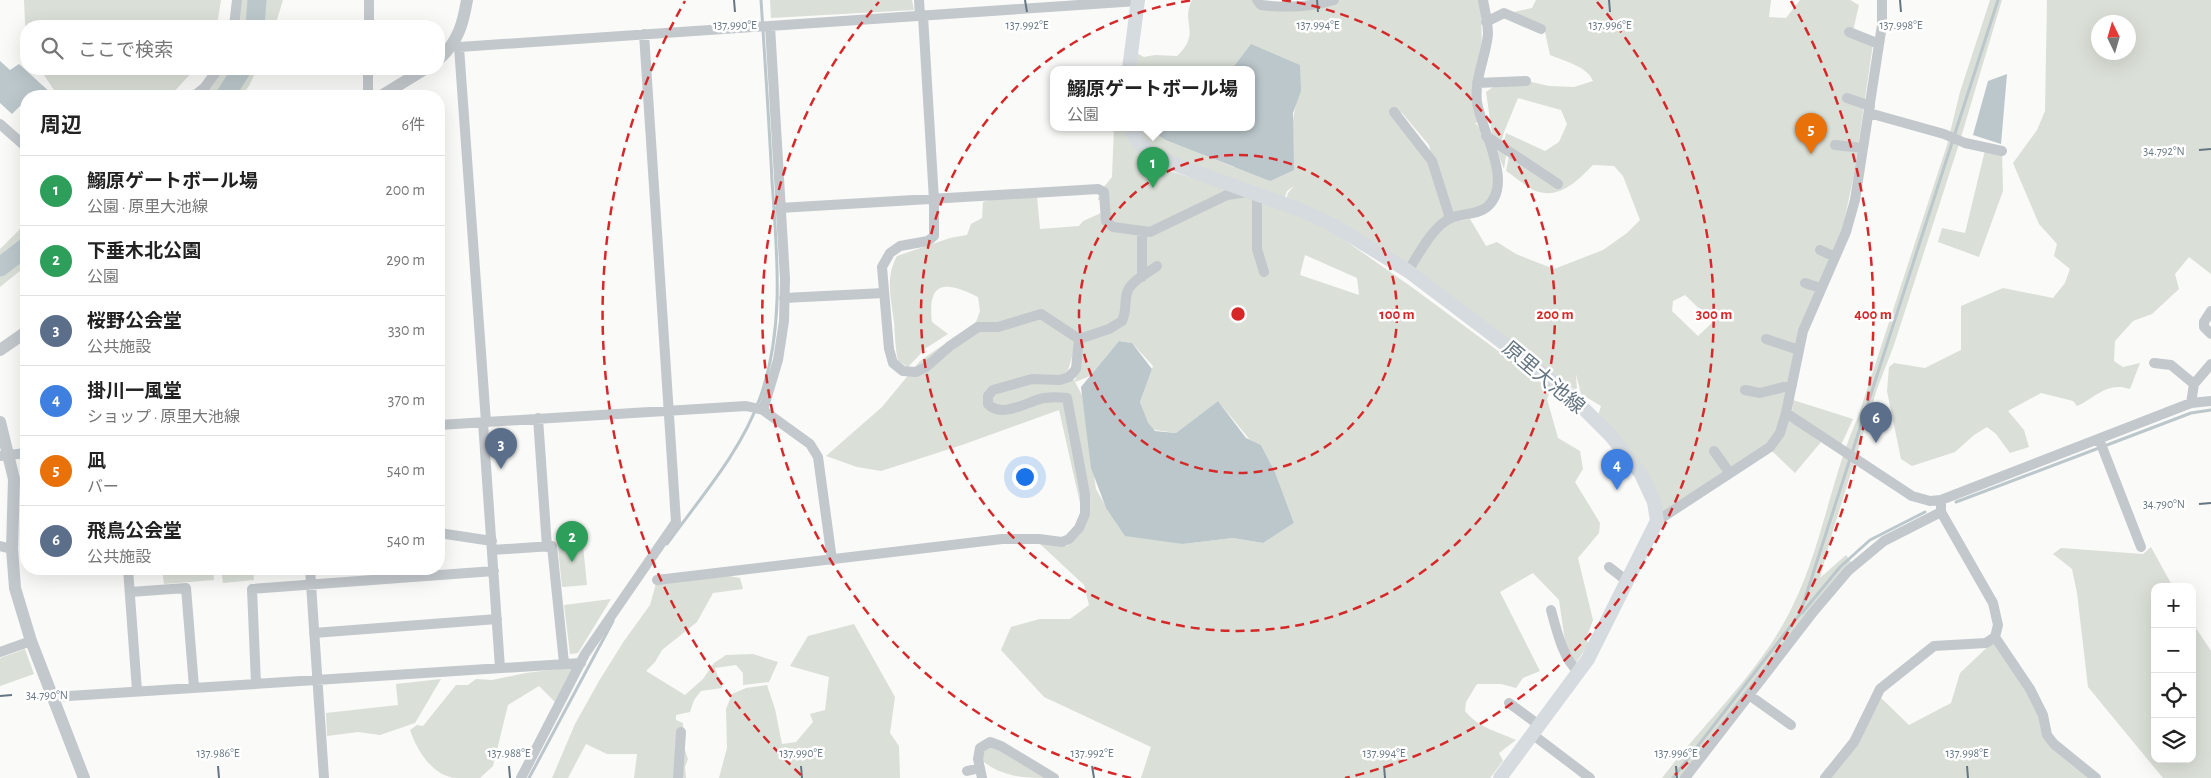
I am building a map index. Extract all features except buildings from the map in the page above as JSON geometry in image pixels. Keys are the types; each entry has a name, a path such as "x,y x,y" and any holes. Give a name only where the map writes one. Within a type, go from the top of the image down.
{"main road":[{"path":"1129,66 1138,1"},
{"name":"原里大池線","path":"1132,131 1138,142 1152,154 1303,211 1333,225 1408,271 1527,361 1572,398 1610,435 1641,474 1654,502 1657,521"},
{"path":"1500,778 1588,659 1657,521"}],"street":[{"path":"235,20 237,0"},
{"path":"369,0 369,20"},
{"path":"467,0 455,47 485,422 500,668"},
{"path":"919,0 934,200 934,236 928,242 900,246 890,253 882,267 888,348 894,363 903,372 916,372 926,367 950,346 978,327 998,328 1041,314 1080,339"},
{"path":"1257,0 1261,5 1277,7 1318,4 1334,0"},
{"path":"1408,271 1434,232 1450,218 1471,214 1487,208 1496,195 1499,183 1497,166 1476,101 1488,34 1483,0"},
{"path":"1657,521 1770,447 1780,433 1804,331 1820,288 1846,232 1855,200 1882,26 1882,0"},
{"path":"445,54 455,47 1138,1"},
{"path":"1486,22 1504,14 1541,29"},
{"path":"763,410 778,360 784,321 770,26"},
{"path":"1849,32 1879,44"},
{"path":"521,778 581,663 676,522 644,34"},
{"path":"201,90 214,75"},
{"path":"368,75 368,90"},
{"path":"391,90 415,75"},
{"path":"1478,83 1526,81"},
{"path":"1847,98 1869,110 1944,134 1965,143 2002,151"},
{"path":"1394,112 1432,161 1450,218"},
{"path":"0,124 20,142"},
{"path":"1486,136 1558,184"},
{"path":"1836,145 1863,148"},
{"path":"780,208 1098,189 1104,192 1106,221 1113,226 1150,232 1227,195 1253,193 1257,249 1264,272"},
{"path":"1142,231 1142,277"},
{"path":"1820,250 1835,257"},
{"path":"1080,339 1109,329 1122,321 1126,310 1127,291 1157,266"},
{"path":"1805,283 1820,288"},
{"path":"784,298 884,293"},
{"path":"2211,312 2204,322 2204,327 2211,334"},
{"path":"0,350 20,336"},
{"path":"657,580 1002,539 1039,539 1062,542 1069,539 1079,528 1085,514 1085,494 1067,398 1042,398 1011,409 996,409 988,404 988,396 993,390 1032,379 1060,380 1069,377 1076,369 1080,339"},
{"path":"1766,339 1799,350"},
{"path":"2154,363 2171,365 2194,384"},
{"path":"2191,403 2194,384 2211,364"},
{"path":"1745,390 1760,393 1792,385"},
{"path":"1685,778 1848,570 1884,540 1941,506 2101,444 2191,403 2211,401"},
{"path":"445,425 749,406 763,410 810,444 818,457 832,560"},
{"path":"1786,413 1912,496 1941,506 1993,603 1998,625 1996,637 2030,689 2043,715 2048,735 2065,755 2096,778"},
{"path":"538,418 548,547"},
{"path":"0,422 4,455 14,494 6,547 15,588 31,642 84,778"},
{"path":"2101,444 2141,547"},
{"path":"1714,451 1730,472"},
{"path":"4,455 20,454"},
{"path":"445,534 492,546 552,546 564,663"},
{"path":"1609,567 1628,581"},
{"path":"445,572 494,571"},
{"path":"129,575 137,691"},
{"path":"310,575 324,778"},
{"path":"256,684 252,590 391,575"},
{"path":"130,592 186,588 194,688"},
{"path":"1552,610 1559,638 1573,668 1578,672"},
{"path":"314,633 497,619"},
{"path":"1825,778 1854,742 1880,689 1934,646 1986,643 1996,637"},
{"path":"0,652 31,642"},
{"path":"53,697 581,663"},
{"path":"1749,695 1791,725"},
{"path":"1509,703 1590,778"},
{"path":"678,778 681,732"},
{"path":"967,771 977,766 980,748 990,742 1001,746 1054,778"}],"shaded area":[{"path":"24,0 221,0 218,20 25,20"},
{"path":"237,0 283,0 277,20 234,20"},
{"path":"770,0 912,0 914,10 771,18"},
{"path":"1192,0 1255,0 1260,7 1312,0 1481,0 1482,61 1479,61 1481,121 1475,123 1479,128 1494,170 1495,181 1490,198 1484,204 1471,211 1446,214 1439,233 1452,222 1470,219 1486,246 1497,242 1516,254 1554,269 1603,250 1627,233 1640,220 1623,176 1614,166 1593,165 1563,190 1547,193 1531,189 1506,171 1509,156 1503,146 1506,133 1545,151 1559,142 1567,124 1561,110 1518,98 1501,144 1506,156 1504,169 1493,140 1486,92 1505,79 1519,79 1549,86 1574,87 1593,81 1586,71 1550,55 1545,32 1514,12 1532,8 1536,0 1771,0 1769,17 1786,18 1800,0 1850,0 1859,5 1853,31 1874,37 1854,174 1842,232 1797,361 1786,413 1771,446 1657,519 1626,448 1596,422 1601,406 1581,394 1576,374 1577,391 1381,247 1286,199 1294,186 1287,191 1284,200 1152,154 1133,131 1153,131 1155,134 1233,167 1293,170 1293,120 1296,103 1253,56 1235,66 1129,66 1131,50 1144,57 1155,55 1177,56 1184,48 1190,34 1188,15","holes":["1392,110 1402,113 1429,145 1433,161","1685,295 1713,322 1698,336 1672,311 1673,301"]},
{"path":"1990,0 2002,0 1959,144 1894,345 1877,389 1820,578 1846,555 1854,566 1681,778 1662,778 1750,673 1781,627 1804,580 1947,145 1960,92"},
{"path":"2047,0 2211,0 2211,274 2189,257 2175,274 2179,289 2152,314 2133,321 2115,341 2114,361 2123,367 2140,363 2130,389 2115,387 2108,389 2077,406 2073,401 2041,393 2008,411 2024,430 2029,447 2010,453 1996,434 1987,427 1974,435 1955,452 1912,466 1901,459 1887,391 1889,367 1894,363 1925,368 1961,350 1961,306 2003,288 2053,298 2065,283 2070,269 2054,256 2057,244 2039,224 2013,163 2037,130 2045,111"},
{"path":"1251,44 1300,65 1301,91 1293,113 1294,170 1270,181 1166,140 1152,131 1255,131 1255,66 1234,66"},
{"path":"0,61 10,70 19,64 20,75 31,75 48,90 20,90 20,106 12,114 0,103"},
{"path":"2007,74 2001,144 1973,135 1988,81"},
{"path":"44,75 189,75 176,90 54,90"},
{"path":"214,75 254,75 246,90 208,90"},
{"path":"1114,131 1128,131 1159,168 1303,211 1413,288 1551,390 1547,399 1558,438 1580,451 1583,469 1575,482 1600,523 1599,533 1578,558 1593,620 1586,639 1589,644 1575,664 1566,648 1559,600 1533,573 1500,592 1540,671 1523,678 1516,688 1501,684 1477,684 1466,702 1465,711 1470,717 1488,728 1516,740 1499,753 1503,761 1490,778 1141,778 1151,747 1044,697 1001,650 1011,627 1040,619 1070,619 1089,605 1084,585 1039,543 1067,546 1080,534 1082,512 1059,410 962,445 881,471 857,467 826,456 882,407 920,361 976,322 980,311 978,297 967,292 948,287 936,291 931,308 932,322 948,334 926,348 908,367 898,361 890,296 891,272 897,256 950,238 967,235 971,224 982,218 983,202 1007,195 1037,196 1040,229 1079,226 1083,221 1101,213 1110,203 1098,200 1099,193 1112,177","holes":["1305,255 1357,278 1359,295 1300,275","1084,340 1075,381 1067,373 1077,341","1119,341 1132,343 1153,366 1140,402 1149,429 1176,433 1218,401 1250,440 1261,445 1275,472 1294,523 1263,543 1233,538 1183,544 1110,514 1096,489 1082,395 1075,382 1090,376"]},
{"path":"1986,146 2002,151 2003,191 1979,257 1938,242 1942,228 1965,233"},
{"path":"20,229 20,271 0,287 0,249"},
{"path":"1119,341 1132,343 1152,369 1140,402 1148,423 1155,431 1176,433 1218,401 1246,438 1261,445 1275,472 1294,523 1263,543 1233,538 1183,544 1125,536 1106,508 1091,468 1081,387"},
{"path":"1793,400 1853,419 1841,445 1792,412"},
{"path":"1786,416 1821,442 1795,473 1772,451"},
{"path":"582,536 587,585 562,587 557,538"},
{"path":"2151,547 2171,583 2151,583 2151,763 2196,763 2196,628 2211,651 2211,778 2163,778 2088,687 2077,593 2072,569 2053,554 2061,548 2143,554"},
{"path":"712,573 740,578 743,589 713,593 697,622 662,650 655,662 646,671 685,695 703,679 714,663 726,655 753,654 778,662 769,682 743,685 743,673 736,665 715,668 722,688 701,691 694,700 690,712 676,715 676,720 683,723 684,747 688,759 685,767 686,778 634,778 637,754 607,754 586,744 568,778 552,778 575,724 599,681 624,641 650,605 657,580"},
{"path":"163,575 214,575 214,580 164,584"},
{"path":"222,575 254,575 254,580 223,583"},
{"path":"611,599 578,653 570,654 564,605"},
{"path":"854,624 895,697 890,733 899,746 900,778 719,778 727,748 726,709 732,694 746,688 767,685 775,709 782,744 796,742 813,722 810,714 825,710 829,677 790,666 808,636"},
{"path":"1995,640 2023,680 2047,731 2095,778 1826,778 1855,741 1877,694 1909,725 1951,703 1960,673"},
{"path":"25,649 34,674 0,686 0,658"},
{"path":"574,667 556,703 539,686 508,705 493,766 480,778 456,778 440,772 427,761 413,738 410,730 417,725 423,726 456,685 468,685 476,679 492,680 526,673"},
{"path":"441,679 415,723 380,735 358,732 327,736 326,713 398,705 396,684"},
{"path":"1001,746 1054,778 1023,777 1004,773 978,757 980,748"}],"waterway":[{"path":"255,20 257,0"},
{"path":"667,544 719,474 742,437 760,398 768,372 773,345 776,318 777,263 761,0"},
{"path":"1673,778 1800,614 1998,0"},
{"path":"229,90 238,75"},
{"path":"0,267 20,252"},
{"path":"2107,445 2191,413 2211,410"},
{"path":"1956,502 2099,448"},
{"path":"1802,613 1840,567 1870,540 1925,512"},
{"path":"529,778 613,621"}],"place":[{"name":"凪","path":"1811,154"},
{"name":"鰯原ゲートボール場","path":"1153,188"},
{"name":"飛鳥公会堂","path":"1876,443"},
{"name":"桜野公会堂","path":"501,469"},
{"name":"掛川一風堂","path":"1617,490"},
{"name":"下垂木北公園","path":"572,562"}]}
